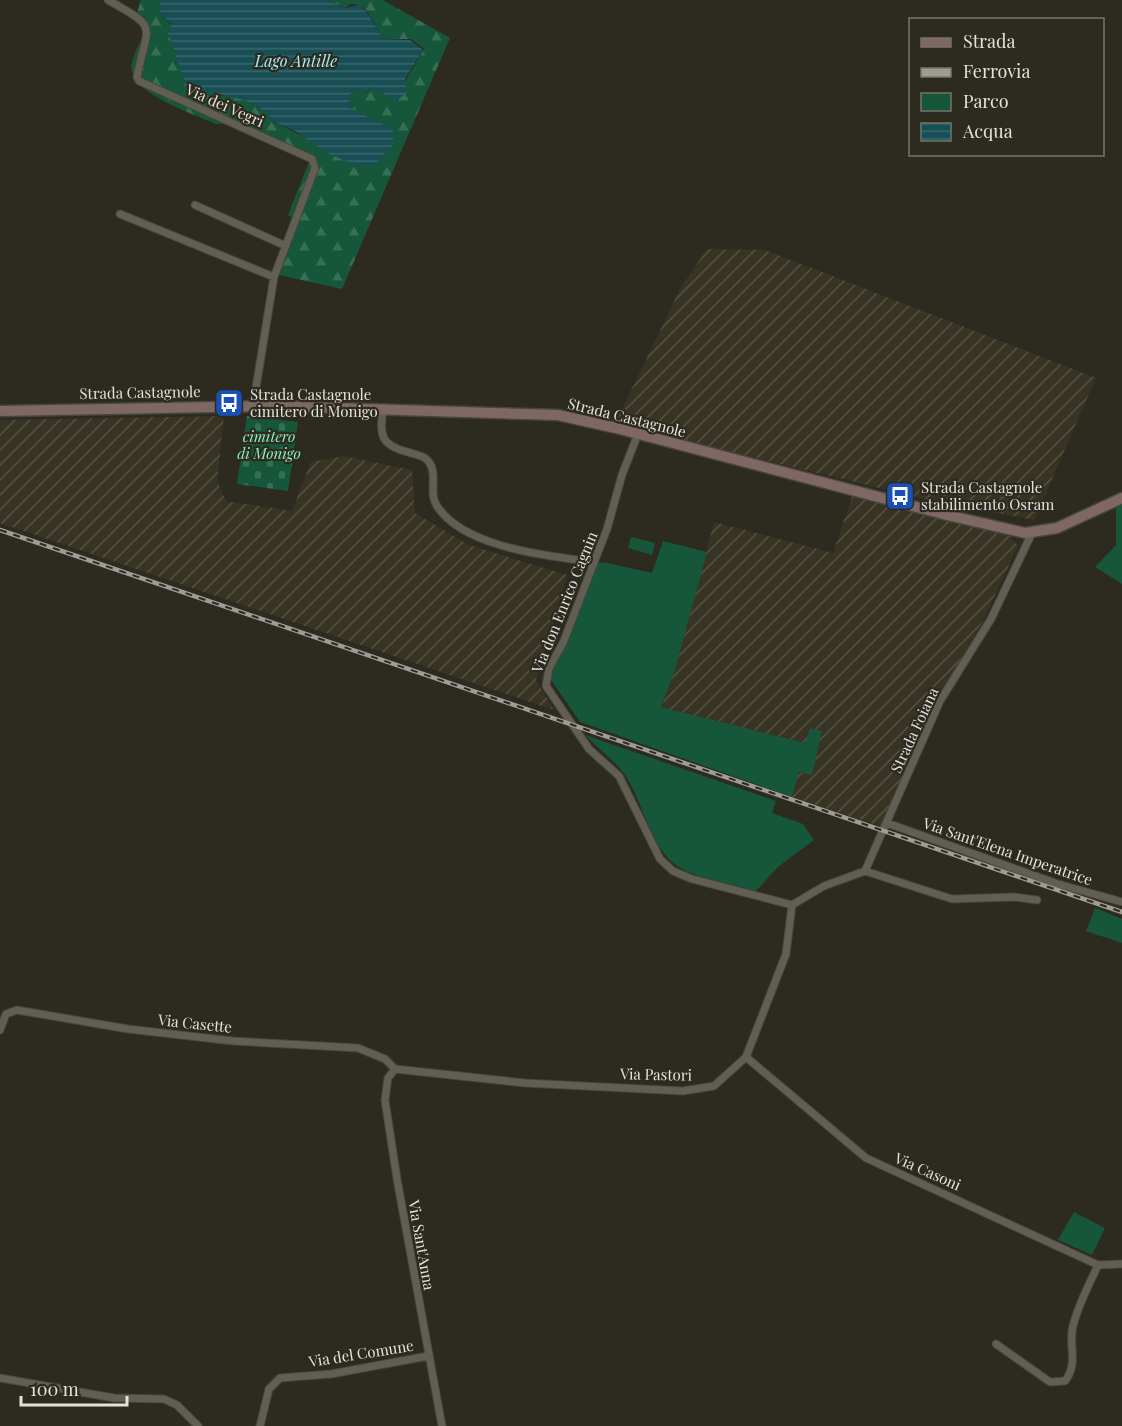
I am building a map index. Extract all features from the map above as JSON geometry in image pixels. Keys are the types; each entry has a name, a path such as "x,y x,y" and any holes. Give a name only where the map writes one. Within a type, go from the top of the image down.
{"main road":[{"name":"Strada Castagnole","path":"0,411 253,406 383,408 558,415 999,528 1032,533 1057,528 1122,498"}],"street":[{"name":"Via dei Vegri","path":"108,0 140,18 147,27 149,37 137,76 139,81 312,159 315,168 314,176 274,277 253,406"},
{"path":"195,205 286,246"},
{"path":"120,214 274,277"},
{"path":"383,408 380,430 384,439 394,448 419,455 429,462 434,472 435,502 453,520 504,548 594,562"},
{"name":"Via don Enrico Cagnin","path":"638,434 594,562 563,643 546,677 549,693 569,717 589,749 619,776 660,859 673,871 692,879 792,905"},
{"name":"Strada Foiana","path":"865,871 940,702 991,619 1032,533"},
{"name":"Via Sant'Elena Imperatrice","path":"887,823 1058,884 1122,902"},
{"path":"792,905 824,886 865,871 952,899 1014,897 1037,900"},
{"name":"Via Pastori","path":"395,1069 525,1083 683,1091 714,1086 746,1057 786,954 792,905"},
{"name":"Via Casette","path":"0,1030 6,1014 17,1010 128,1029 233,1041 358,1048 385,1059 395,1069"},
{"name":"Via Casoni","path":"746,1057 866,1158 1098,1265 1122,1264"},
{"name":"Via Sant'Anna","path":"395,1069 388,1078 385,1100 442,1426"},
{"path":"996,1344 1050,1382 1065,1381 1071,1373 1073,1359 1071,1330 1098,1265"},
{"name":"Via del Comune","path":"260,1426 269,1389 280,1378 332,1374 428,1356"},
{"path":"0,1378 114,1398 164,1399 177,1406 198,1426"}],"shaded area":[{"path":"707,249 765,250 1096,378 1034,520 937,502 615,424 681,287"},
{"path":"224,416 217,481 226,501 292,511 311,462 344,456 412,470 415,513 469,545 567,575 536,680 554,710 0,523 0,420"},
{"path":"852,497 887,503 1010,535 1018,546 983,621 938,699 882,827 792,797 799,771 812,774 806,743 661,708 675,670 714,522 833,553"},
{"path":"890,830 1122,910 1122,915 888,835"}],"green space":[{"path":"141,0 161,0 158,10 171,26 168,33 219,96 230,95 244,100 267,112 272,121 308,139 393,130 350,108 349,95 358,89 366,93 373,87 396,101 424,49 411,39 385,39 362,7 350,4 346,8 327,0 383,0 450,38 342,289 279,275 293,218 288,215 311,157 230,124 216,124 192,114 149,92 139,83 132,73 132,62 146,28 136,16"},
{"name":"cimitero di Monigo","path":"247,416 298,422 288,491 237,484"},
{"path":"1122,505 1122,584 1095,567 1116,545 1116,508"},
{"path":"631,537 655,543 652,555 628,548"},
{"path":"663,541 707,552 675,670 661,707 805,743 810,728 822,731 812,775 799,772 792,797 580,722 549,677 594,562 652,573"},
{"path":"585,735 776,801 772,813 803,824 814,840 778,867 756,891 685,871 669,859 661,849 623,772"},
{"path":"1095,908 1122,919 1122,943 1086,931"},
{"path":"1074,1212 1105,1228 1092,1255 1058,1240"}],"water":[{"name":"Lago Antille","path":"161,0 327,0 346,8 358,5 366,11 385,39 410,40 423,50 405,79 407,93 395,101 373,87 365,93 358,89 349,95 350,108 393,129 393,144 375,165 369,167 353,164 329,154 295,131 272,121 267,112 244,100 192,88 185,83 168,33 171,25 158,10"}],"railway":[{"path":"0,530 1122,912"}],"place":[{"name":"Strada Castagnole cimitero di Monigo","path":"229,403"},
{"name":"Strada Castagnole stabilimento Osram","path":"900,496"}]}
